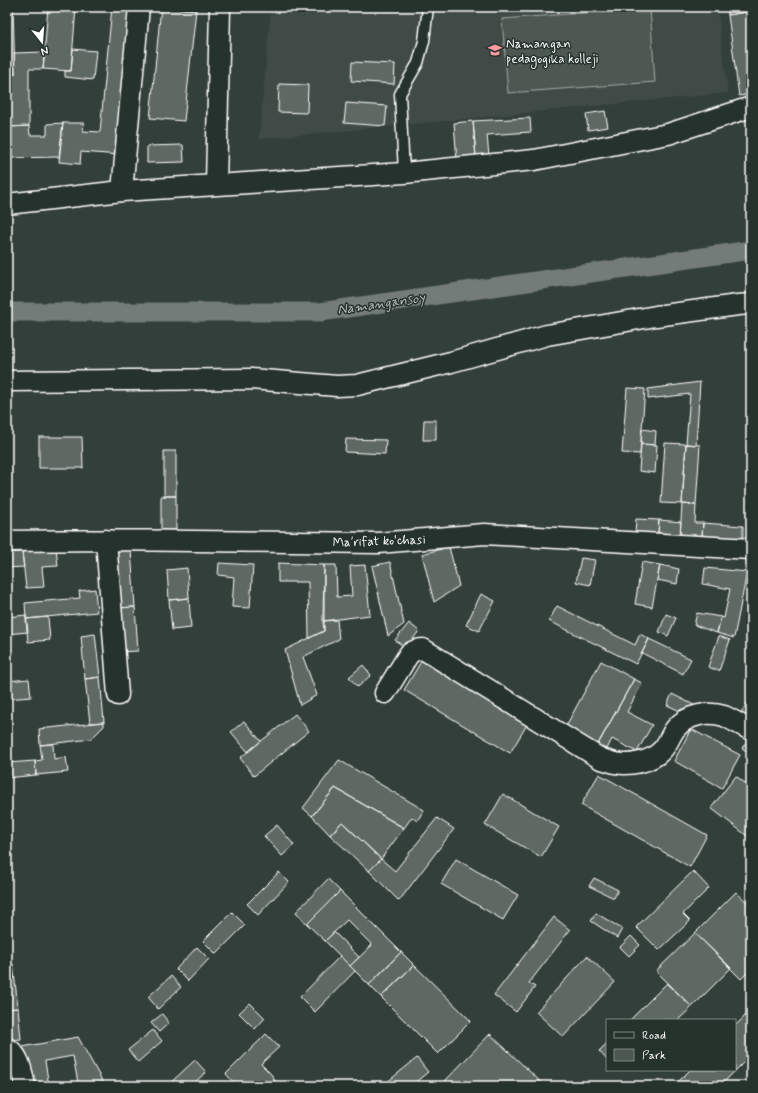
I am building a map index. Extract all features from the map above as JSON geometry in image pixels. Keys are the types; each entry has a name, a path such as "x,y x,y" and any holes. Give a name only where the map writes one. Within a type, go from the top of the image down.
{"street":[{"path":"122,191 139,7"},
{"path":"216,185 220,7"},
{"path":"7,204 122,191 404,173 534,160 668,134 751,107"},
{"path":"7,381 251,379 337,386 357,385 451,362 547,336 656,316 751,304"},
{"name":"Maʼrifat ko'chasi","path":"7,541 106,540 378,542 484,534 751,549"},
{"path":"106,540 118,695"},
{"path":"385,693 409,654 418,649 422,649 601,758 616,763 640,762 651,758 662,751 676,728 684,721 694,716 711,714 724,716 751,730"},
{"path":"7,1048 13,1052 20,1065 25,1086"}],"lane":[{"path":"404,173 400,94 418,63 424,41 428,7"}],"shaded area":[{"name":"Namangan pedagogika kolleji","path":"271,7 717,7 728,93 259,139"}],"green space":[{"path":"650,8 655,82 508,93 502,19"}],"building":[{"path":"7,7 13,7 15,74 7,74"},
{"path":"48,7 76,7 71,71 43,69"},
{"path":"112,7 135,7 120,155 81,152 80,164 59,162 63,123 84,123 83,131 100,132"},
{"path":"161,7 196,10 184,121 150,118"},
{"path":"162,7 196,7 196,10"},
{"path":"727,7 751,7 751,13 746,12 728,15"},
{"path":"746,12 751,13 751,94 739,96 728,15"},
{"path":"73,49 96,51 93,80 65,77 65,71 71,71"},
{"path":"45,52 43,69 29,69 29,126 9,127 9,74 15,74 14,53"},
{"path":"352,62 395,64 394,84 351,81"},
{"path":"7,74 9,74 9,127 7,127"},
{"path":"279,84 308,85 307,113 278,112"},
{"path":"346,103 387,106 385,126 344,123"},
{"path":"605,111 608,127 588,130 586,114"},
{"path":"530,118 531,132 487,135 489,156 476,157 473,121"},
{"path":"473,121 476,157 457,161 454,123"},
{"path":"63,123 59,157 7,158 7,127 29,126 30,135 47,135 47,124"},
{"path":"183,145 184,162 147,163 147,146"},
{"path":"700,382 696,445 686,444 690,394 648,399 648,389"},
{"path":"627,388 645,389 640,454 622,453"},
{"path":"424,420 436,420 436,440 423,440"},
{"path":"642,429 656,431 655,445 641,444"},
{"path":"39,437 82,437 83,468 39,468"},
{"path":"346,439 386,440 385,454 345,452"},
{"path":"665,443 686,444 682,504 661,503"},
{"path":"641,444 657,445 655,473 639,471"},
{"path":"686,444 700,445 696,505 682,504"},
{"path":"164,451 176,451 176,496 164,496"},
{"path":"161,496 176,496 176,530 161,530"},
{"path":"682,504 696,505 695,523 703,523 702,537 680,536"},
{"path":"636,519 659,520 658,534 635,533"},
{"path":"659,520 681,522 680,536 658,534"},
{"path":"703,523 743,526 743,540 702,537"},
{"path":"449,547 459,586 434,602 422,554"},
{"path":"56,548 58,566 42,567 44,587 26,588 22,552"},
{"path":"131,550 135,607 117,608 113,551"},
{"path":"22,552 24,567 7,568 7,553"},
{"path":"581,558 595,560 590,585 576,582"},
{"path":"390,562 404,624 388,636 372,566"},
{"path":"642,562 660,565 652,607 635,604"},
{"path":"219,563 253,565 250,608 232,607 234,577 218,575"},
{"path":"278,563 324,565 324,631 309,638 308,582 278,582"},
{"path":"324,565 336,565 337,597 352,596 350,566 365,565 370,615 323,621"},
{"path":"660,565 679,569 677,584 657,580"},
{"path":"187,568 189,598 169,600 167,570"},
{"path":"705,568 747,572 734,638 717,633 721,617 724,618 730,589 703,584"},
{"path":"95,589 97,612 26,619 25,603 80,598 79,591"},
{"path":"481,594 495,601 479,631 466,625"},
{"path":"189,598 191,628 172,630 169,600"},
{"path":"557,606 635,645 640,634 649,639 636,664 549,621"},
{"path":"135,607 138,651 119,652 117,608"},
{"path":"697,613 721,617 717,633 694,625"},
{"path":"666,614 676,618 668,636 659,632"},
{"path":"26,615 28,632 7,634 7,617"},
{"path":"48,617 50,640 28,642 26,619"},
{"path":"337,620 339,639 303,657 317,695 300,705 285,650 324,631 323,621"},
{"path":"409,623 419,631 406,648 395,640"},
{"path":"95,634 100,677 85,679 81,636"},
{"path":"719,636 730,640 719,671 708,667"},
{"path":"649,639 691,659 683,674 642,653"},
{"path":"422,660 528,723 510,753 404,690"},
{"path":"601,661 634,679 597,746 565,728"},
{"path":"363,665 371,675 358,687 349,677"},
{"path":"100,677 104,722 90,723 85,679"},
{"path":"29,679 31,697 7,699 7,681"},
{"path":"634,679 642,683 627,712 652,725 637,752 612,739 606,751 597,746"},
{"path":"672,694 694,705 689,713 667,705"},
{"path":"749,700 751,701 751,721 740,714"},
{"path":"295,714 309,731 254,776 240,758"},
{"path":"244,721 261,741 248,752 231,732"},
{"path":"104,722 104,726 91,739 40,745 39,729"},
{"path":"691,729 740,755 722,788 674,761"},
{"path":"748,740 751,742 751,754 742,748"},
{"path":"53,744 54,759 66,757 68,772 36,775 35,761 42,760 40,745"},
{"path":"339,760 424,810 417,821 412,817 404,828 335,788 312,816 303,808"},
{"path":"35,761 36,775 7,778 7,763"},
{"path":"599,774 707,835 690,867 581,805"},
{"path":"736,776 751,788 751,839 711,808"},
{"path":"335,788 404,828 381,859 342,822 330,835 312,816"},
{"path":"503,794 559,827 541,857 485,825"},
{"path":"437,818 454,829 399,901 369,871 381,859 395,871"},
{"path":"342,822 381,859 369,871 330,835"},
{"path":"277,825 294,845 282,856 264,836"},
{"path":"456,859 518,895 503,920 441,884"},
{"path":"693,871 709,888 683,914 690,921 659,950 636,927"},
{"path":"279,872 289,882 258,915 247,904"},
{"path":"594,878 618,890 614,898 589,886"},
{"path":"328,879 340,891 307,924 296,912"},
{"path":"340,891 401,952 369,985 350,966 372,945 347,920 325,941 307,924"},
{"path":"736,892 751,906 751,969 741,979 695,933"},
{"path":"232,912 245,925 216,954 203,941"},
{"path":"596,913 622,929 617,938 591,921"},
{"path":"554,917 570,930 529,983 535,987 516,1012 494,995"},
{"path":"334,932 359,957 350,966 325,941"},
{"path":"695,933 731,968 692,1007 656,971"},
{"path":"631,936 640,945 629,956 620,947"},
{"path":"197,947 209,959 188,981 176,969"},
{"path":"401,952 414,965 381,997 369,985"},
{"path":"340,956 355,971 315,1012 300,997"},
{"path":"587,956 615,982 563,1037 536,1012"},
{"path":"13,964 18,1008 7,1009 7,965"},
{"path":"414,965 471,1021 438,1054 381,997"},
{"path":"171,976 181,987 158,1009 148,997"},
{"path":"667,983 692,1007 679,1019 631,1019"},
{"path":"250,1003 265,1018 255,1029 239,1013"},
{"path":"18,1008 21,1039 7,1040 7,1009"},
{"path":"751,1010 751,1055 736,1070 736,1025"},
{"path":"162,1014 169,1023 159,1032 151,1023"},
{"path":"153,1030 162,1041 138,1062 128,1050"},
{"path":"266,1034 279,1047 261,1064 271,1074 278,1086 237,1086 226,1074"},
{"path":"490,1034 545,1086 450,1086 445,1081"},
{"path":"78,1037 105,1086 63,1086 78,1083 73,1056 45,1061 49,1086 29,1086 22,1047"},
{"path":"606,1044 606,1059 599,1051"},
{"path":"417,1058 428,1072 411,1086 387,1086 386,1083"},
{"path":"195,1060 206,1072 191,1086 167,1086"},
{"path":"689,1071 735,1071 720,1086 674,1086"},
{"path":"386,1083 387,1086 348,1086"}],"waterway":[{"name":"Namangansoy","path":"7,312 320,312 751,250"}],"place":[{"name":"Namangan pedagogika kolleji","path":"495,50"}]}
